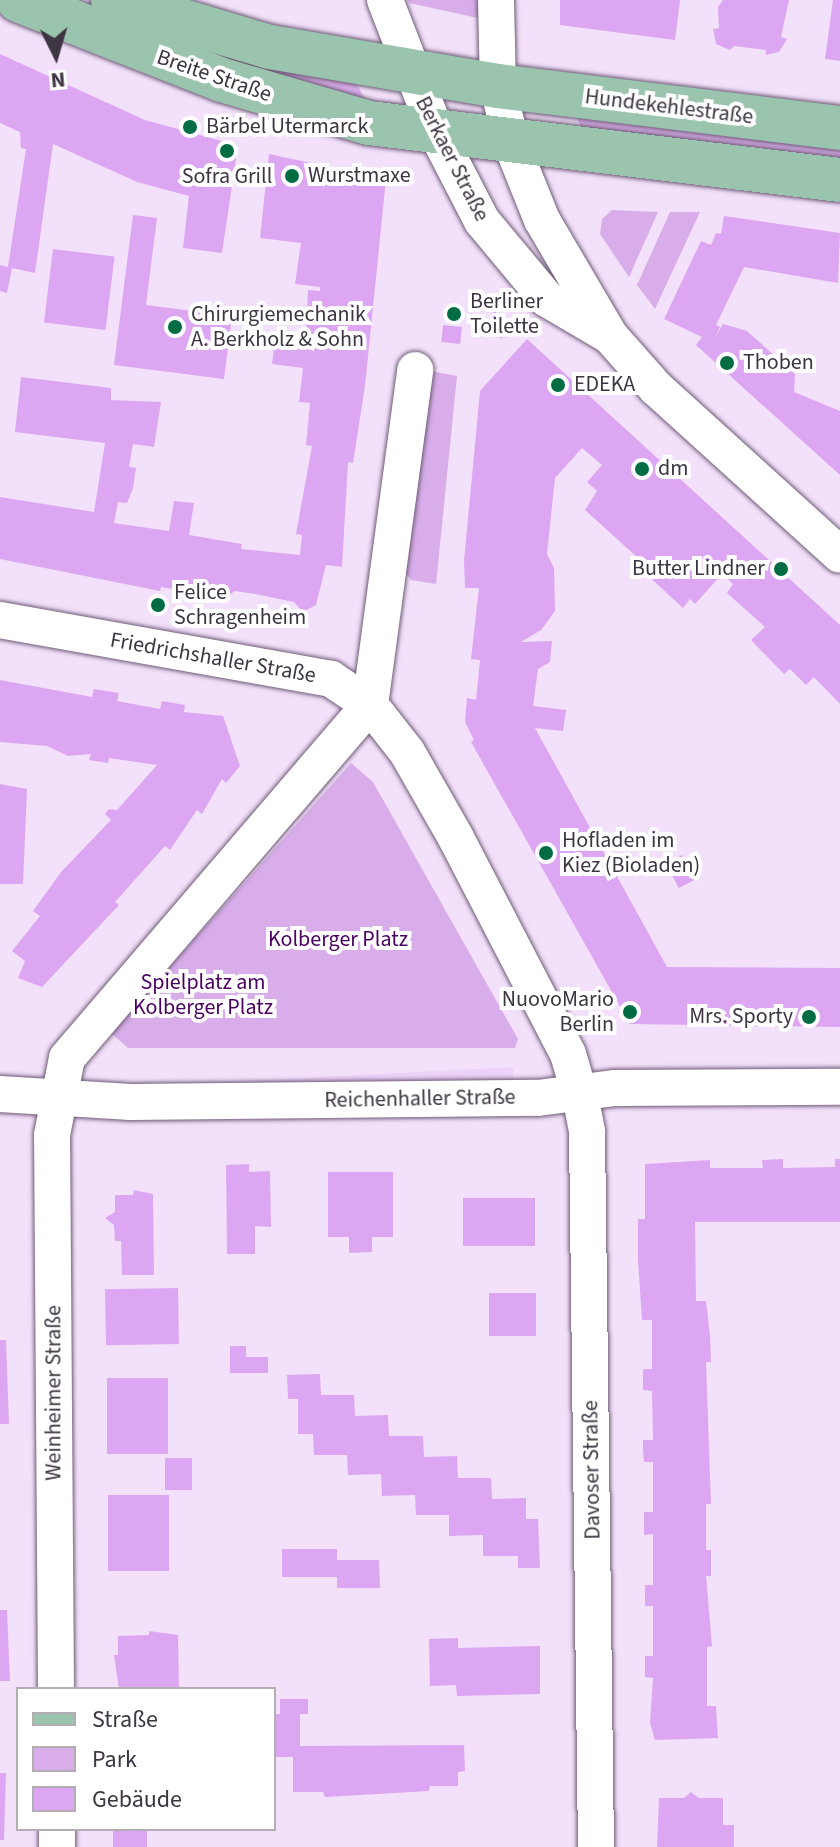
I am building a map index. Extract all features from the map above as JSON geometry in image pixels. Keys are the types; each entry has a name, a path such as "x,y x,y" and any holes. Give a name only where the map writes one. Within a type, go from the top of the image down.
{"main road":[{"name":"Breite Straße","path":"113,0 270,47 498,86"},
{"name":"Breite Straße","path":"39,4 222,80 369,123 511,143"},
{"name":"Hundekehlestraße","path":"498,86 840,128"},
{"path":"511,143 840,180"}],"street":[{"name":"Berkaer Straße","path":"385,0 408,69 469,200 509,257 547,299 610,336"},
{"name":"Berkaer Straße","path":"496,0 498,86 511,143 542,220 610,336 656,388 840,555"},
{"path":"59,1098 67,1058 370,705 415,370"},
{"name":"Friedrichshaller Straße","path":"0,620 331,679 370,705"},
{"path":"370,705 407,752 456,838 568,1054 580,1095"},
{"name":"Reichenhaller Straße","path":"0,1094 146,1102 580,1095 615,1088 840,1087"},
{"name":"Davoser Straße","path":"580,1095 587,1141 596,1847"},
{"name":"Weinheimer Straße","path":"56,1687 52,1135 59,1098"}],"shaded area":[{"path":"513,1067 514,1086 135,1106 134,1087"}],"green space":[{"path":"408,0 478,0 478,18 409,3"},
{"path":"138,26 278,70 357,84 367,104 321,93"},
{"path":"575,114 840,140 840,163 584,134"},
{"path":"612,210 658,212 629,277 600,234 602,219"},
{"path":"670,212 700,212 655,309 637,285"},
{"path":"431,371 457,376 436,584 411,580 406,573"},
{"name":"Kolberger Platz","path":"351,763 373,782 518,1039 515,1048 128,1048 111,1033"}],"building":[{"path":"560,0 680,0 675,40 560,25"},
{"path":"723,0 789,0 781,37 787,39 779,52 766,55 766,50 734,46 730,50 716,44 713,29 719,28 718,7"},
{"path":"833,0 840,0 840,61 825,59"},
{"path":"0,54 145,120 229,143 237,152 222,253 183,248 189,196 137,182 53,144 35,273 12,268 7,293 0,291 0,265 8,267 26,149 21,148 20,132 0,123"},
{"path":"269,154 386,179 365,386 353,463 348,462 342,567 326,565 316,605 303,612 294,602 255,594 235,591 229,595 213,588 212,596 161,587 160,591 0,559 0,497 94,512 105,443 15,432 21,377 111,388 111,400 161,402 154,447 133,444 129,467 136,468 133,488 127,503 118,502 114,523 169,531 174,501 194,503 189,535 242,544 241,549 300,555 302,535 296,534 312,446 306,445 310,403 299,402 303,368 272,364 275,339 306,342 308,290 320,291 320,287 295,284 301,243 260,238"},
{"path":"133,215 157,218 146,305 232,316 224,379 114,365"},
{"path":"724,216 840,233 838,283 744,267 716,325 720,327 715,338 723,324 747,331 795,374 794,392 840,411 840,475 696,345 702,337 664,319 701,241 711,245 716,233 721,234"},
{"path":"53,249 115,257 106,330 44,322"},
{"path":"494,311 512,323 502,339 483,327"},
{"path":"443,325 462,327 460,344 441,342"},
{"path":"527,339 840,625 840,704 814,677 806,685 790,669 784,674 751,640 765,627 727,593 733,584 722,574 695,604 690,599 683,608 644,572 648,567 585,510 597,491 587,482 602,465 582,448 555,478 547,554 554,568 555,611 541,630 521,642 552,641 550,662 538,669 533,706 566,710 563,731 535,728 667,967 840,968 840,1027 630,1024 471,742 474,740 465,722 467,698 476,700 480,660 471,659 479,588 465,588 464,561 480,391"},
{"path":"0,680 92,697 94,689 119,693 117,701 160,709 162,701 185,705 184,712 223,716 240,766 226,783 222,779 202,814 197,810 170,850 165,846 115,902 119,905 42,987 18,978 25,961 12,951 40,916 33,911 61,872 111,820 105,814 109,809 117,810 157,765 109,758 108,763 89,760 91,754 68,756 47,746 0,742"},
{"path":"0,784 27,789 23,884 0,884"},
{"path":"682,855 695,880 679,888 666,863"},
{"path":"783,1159 783,1168 835,1167 835,1159 840,1159 840,1222 695,1222 696,1301 706,1301 710,1336 711,1362 706,1362 711,1504 706,1504 706,1550 711,1550 711,1576 706,1576 712,1646 707,1647 707,1706 716,1706 718,1738 655,1740 650,1723 653,1678 645,1677 645,1656 653,1656 653,1606 645,1606 645,1585 653,1585 653,1534 644,1535 644,1512 653,1512 653,1462 644,1462 643,1440 653,1440 652,1391 643,1390 643,1369 652,1369 652,1320 642,1320 638,1260 638,1219 645,1219 645,1164 710,1160 710,1168 763,1168 762,1160"},
{"path":"249,1164 249,1172 270,1171 271,1227 255,1226 255,1254 227,1254 226,1165"},
{"path":"328,1172 393,1172 393,1237 372,1237 372,1252 349,1253 349,1237 328,1237"},
{"path":"134,1190 153,1194 154,1275 122,1275 121,1241 115,1241 114,1225 105,1218 115,1212 115,1195 133,1195"},
{"path":"463,1198 535,1198 535,1246 463,1246"},
{"path":"178,1288 179,1344 106,1345 105,1289"},
{"path":"489,1293 536,1293 536,1336 489,1336"},
{"path":"0,1340 6,1340 9,1424 0,1424"},
{"path":"230,1346 246,1346 246,1357 268,1357 268,1373 230,1373"},
{"path":"320,1374 321,1395 354,1395 355,1416 388,1415 389,1436 423,1436 424,1457 457,1456 458,1478 491,1478 492,1499 526,1498 526,1519 538,1519 540,1568 518,1568 518,1556 483,1556 483,1535 449,1536 449,1515 416,1515 415,1495 382,1496 381,1474 348,1475 347,1455 314,1455 313,1434 298,1434 298,1399 288,1399 287,1375"},
{"path":"107,1378 168,1378 168,1454 107,1454"},
{"path":"165,1458 192,1458 192,1490 165,1490"},
{"path":"108,1495 169,1495 169,1571 108,1571"},
{"path":"282,1549 337,1549 337,1560 379,1560 380,1588 337,1588 337,1577 282,1577"},
{"path":"0,1610 7,1610 10,1681 0,1681"},
{"path":"149,1631 178,1635 179,1687 119,1687 114,1655 118,1655 118,1636 149,1635"},
{"path":"458,1638 458,1648 540,1646 540,1694 457,1696 456,1685 430,1686 429,1639"},
{"path":"280,1699 308,1699 308,1714 300,1714 300,1746 464,1745 465,1771 458,1772 458,1786 430,1786 429,1791 325,1797 323,1792 293,1792 293,1757 276,1757 276,1714 280,1714"},
{"path":"0,1773 6,1773 4,1840 0,1840"},
{"path":"691,1792 699,1798 723,1798 723,1825 734,1825 734,1847 657,1847 659,1798 684,1798"},
{"path":"113,1831 147,1831 147,1847 113,1847"}],"place":[{"name":"Bärbel Utermarck","path":"190,127"},
{"name":"Sofra Grill","path":"227,151"},
{"name":"Wurstmaxe","path":"292,176"},
{"name":"Berliner Toilette","path":"454,314"},
{"name":"Chirurgiemechanik A. Berkholz & Sohn","path":"175,327"},
{"name":"Thoben","path":"727,363"},
{"name":"EDEKA","path":"558,385"},
{"name":"dm","path":"642,469"},
{"name":"Butter Lindner","path":"781,569"},
{"name":"Felice Schragenheim","path":"158,605"},
{"name":"Hofladen im Kiez (Bioladen)","path":"546,853"},
{"name":"NuovoMario Berlin","path":"630,1012"},
{"name":"Mrs. Sporty","path":"809,1017"}],"park label":[{"name":"Spielplatz am Kolberger Platz","path":"203,994"}]}
